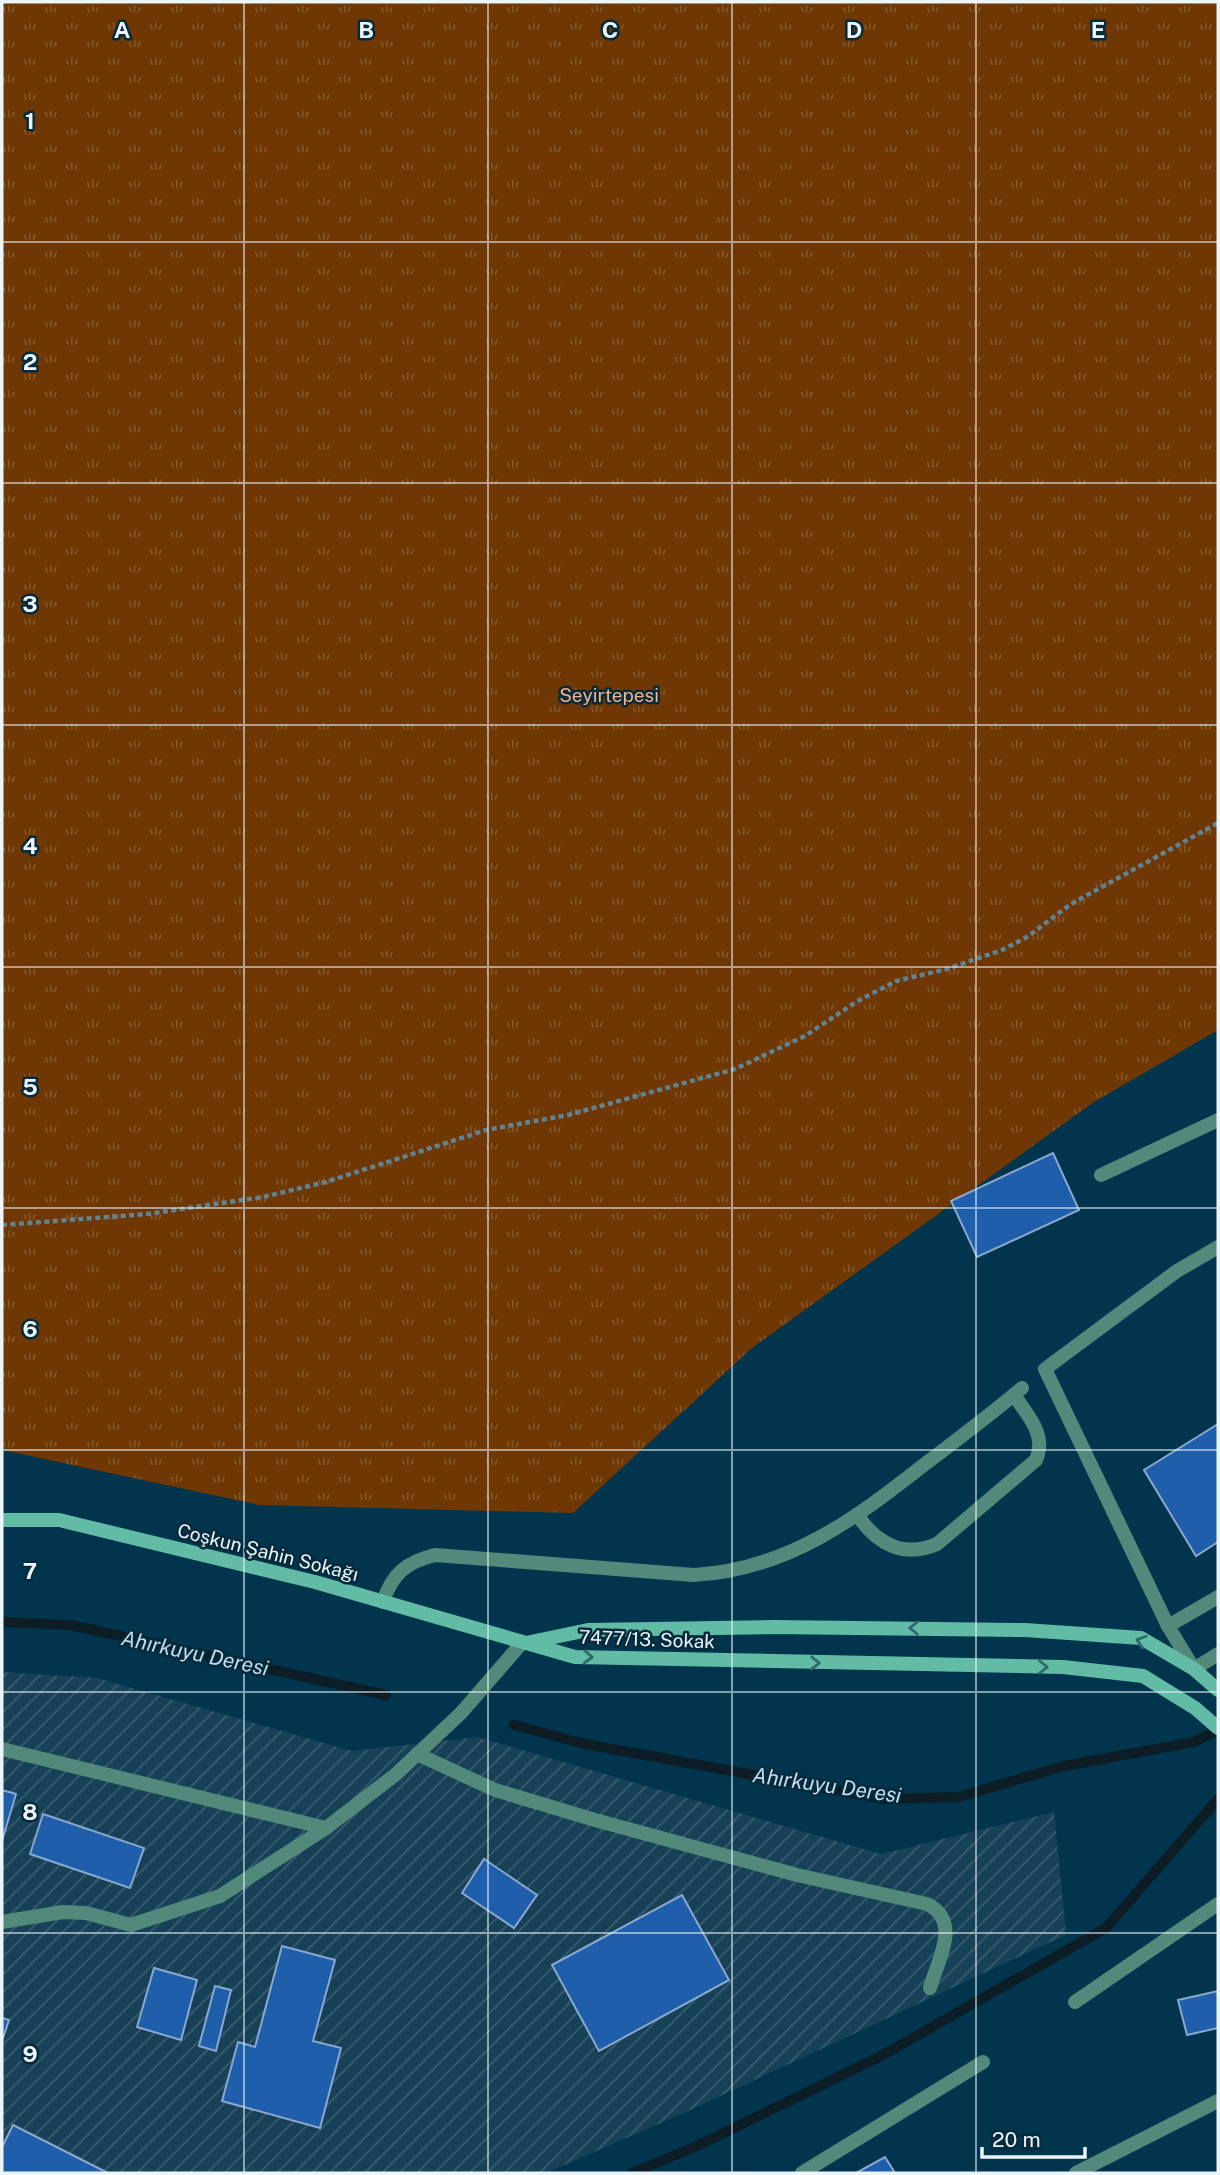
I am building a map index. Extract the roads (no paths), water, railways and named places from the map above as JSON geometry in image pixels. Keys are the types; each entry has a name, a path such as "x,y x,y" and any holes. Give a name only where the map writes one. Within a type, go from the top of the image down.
{"street":[{"path":"1101,1175 1218,1120"},
{"path":"1218,1247 1177,1271 1045,1369 1168,1626 1194,1669 1218,1654"},
{"path":"383,1602 397,1573 420,1558 435,1555 672,1574 717,1573 777,1559 858,1517 1018,1392 1039,1434 1041,1445 1036,1460 937,1544 924,1549 898,1549 875,1537 858,1517"},
{"name":"Coşkun Şahin Sokağı","path":"2,1520 59,1521 315,1582 521,1644"},
{"path":"1168,1626 1218,1597"},
{"name":"7477/13. Sokak","path":"521,1644 588,1630 774,1627 1025,1630 1141,1638 1194,1669 1218,1690"},
{"path":"2,1922 63,1912 86,1913 131,1925 220,1896 326,1828 395,1775 461,1713 521,1644"},
{"name":"7477/13. Sokak","path":"521,1644 575,1657 1063,1667 1143,1676 1195,1708 1218,1728"},
{"path":"2,1749 326,1828"},
{"path":"417,1754 495,1790 595,1820 784,1872 927,1904 943,1916 948,1928 930,1988"},
{"path":"1075,2002 1218,1904"},
{"path":"802,2173 983,2062"},
{"path":"1076,2173 1218,2101"}],"waterway":[{"name":"Ahırkuyu Deresi","path":"2,1622 71,1625 386,1695"},
{"name":"Ahırkuyu Deresi","path":"514,1725 585,1744 884,1799 958,1797 1064,1766 1194,1742 1218,1730"},
{"name":"Ahırkuyu Deresi","path":"632,2173 697,2146 881,2056 1106,1928 1218,1799"}],"park label":[{"name":"Seyirtepesi","path":"609,695"}]}
